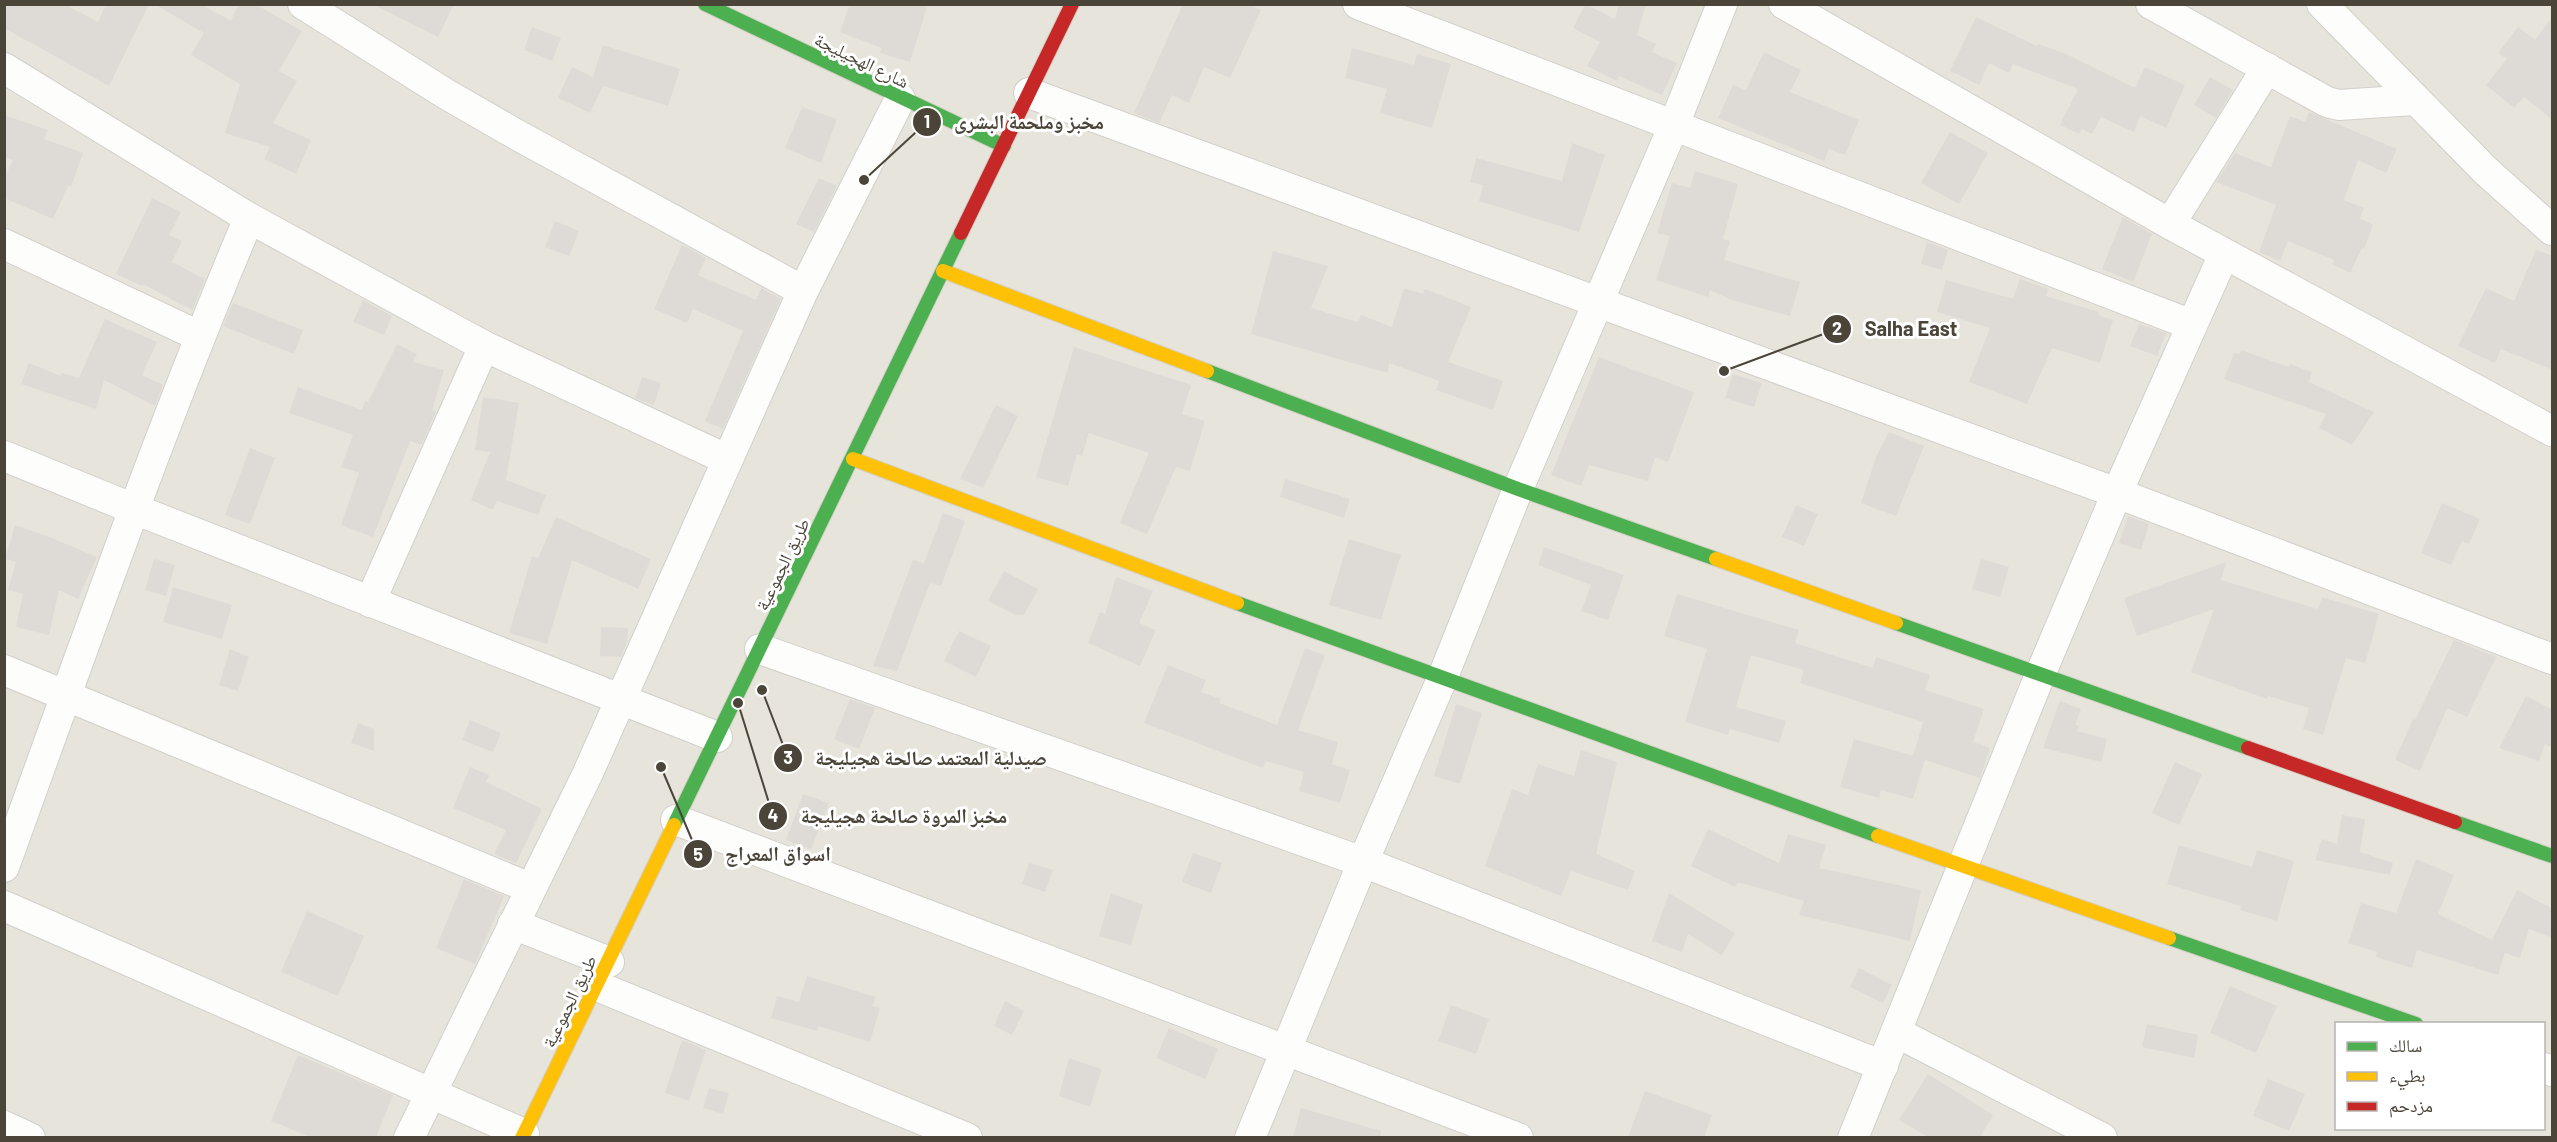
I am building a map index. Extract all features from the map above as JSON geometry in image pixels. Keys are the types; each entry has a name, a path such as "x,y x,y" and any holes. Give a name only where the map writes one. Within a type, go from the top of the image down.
{"street":[{"name":"شارع الهجيليجة","path":"705,4 900,99 1004,146"},
{"name":"طريق الجموعية","path":"523,1136 1072,4"},
{"path":"1358,4 2192,325"},
{"path":"1251,1137 1363,862 1442,679 1518,489 1674,125 1722,4"},
{"path":"1784,4 2170,225 2553,430"},
{"path":"2151,4 2314,96 2339,105 2414,100"},
{"path":"2322,4 2486,171 2553,230"},
{"path":"315,8 446,94 802,291"},
{"path":"4,68 249,218 484,346 726,459"},
{"path":"2170,225 2267,68"},
{"path":"1029,93 2116,494 2553,659"},
{"path":"409,1137 587,776 802,291 900,99"},
{"path":"4,867 199,336 249,218"},
{"path":"4,244 199,336"},
{"path":"1853,1137 2040,675 2116,494 2224,254"},
{"path":"943,271 1518,489 2553,856"},
{"path":"370,602 484,346"},
{"path":"4,456 134,510 717,737"},
{"path":"853,459 1442,679 1962,866 2413,1022"},
{"path":"760,649 1363,862 1883,1066"},
{"path":"4,670 530,888"},
{"path":"676,820 1518,1137"},
{"path":"4,906 523,1136"},
{"path":"513,924 603,974 967,1137"},
{"path":"1896,1032 2102,1137"},
{"path":"4,1126 30,1137"}],"shaded area":[{"path":"5,5 2552,5 2552,1137 5,1138"}],"building":[{"path":"4,4 64,4 98,22 106,4 149,4 109,86 4,28"},
{"path":"154,4 201,4 231,21 239,4 255,4 302,31 279,71 297,81 273,123 311,140 296,174 264,159 270,147 225,133 240,84 191,55 204,33"},
{"path":"372,4 454,4 438,37"},
{"path":"850,4 928,4 910,62 880,53 882,48 840,32"},
{"path":"1183,4 1248,4 1261,10 1230,78 1204,67 1189,103 1172,95 1159,123 1134,113"},
{"path":"1585,4 1615,19 1619,4 1646,4 1637,35 1656,44 1652,52 1677,63 1662,95 1619,76 1617,81 1587,66 1600,42 1573,28"},
{"path":"2553,16 2553,120 2524,97 2514,108 2486,85 2507,59 2498,53 2518,27 2535,40"},
{"path":"1976,17 2037,46 2038,44 2066,54 2135,88 2145,67 2185,85 2166,128 2140,116 2134,132 2101,117 2092,134 2082,129 2079,134 2060,125 2078,89 2013,64 2009,73 1989,63 1979,85 1950,71"},
{"path":"532,27 561,38 552,61 524,50"},
{"path":"603,45 680,69 668,106 603,86 590,113 558,98 572,67 593,77"},
{"path":"1352,48 1414,65 1417,54 1451,64 1432,128 1380,113 1387,89 1345,78"},
{"path":"1764,52 1801,70 1790,92 1859,120 1845,155 1829,149 1824,161 1718,118 1733,85 1746,90"},
{"path":"2210,77 2233,90 2216,118 2194,105"},
{"path":"802,107 837,119 821,163 785,148"},
{"path":"2309,112 2397,149 2386,173 2358,160 2344,200 2364,208 2360,218 2373,225 2364,249 2362,248 2350,273 2332,264 2334,260 2288,241 2280,261 2259,252 2276,205 2216,182 2235,153 2271,167 2290,116 2305,122"},
{"path":"4,115 48,130 44,139 83,153 71,187 68,186 53,219 4,198 4,178 13,160 4,156"},
{"path":"1950,132 1988,153 1959,204 1921,183"},
{"path":"1572,143 1605,155 1579,232 1479,201 1483,185 1470,182 1476,158 1562,181"},
{"path":"1695,171 1738,184 1723,239 1730,241 1724,260 1800,282 1790,316 1732,300 1710,290 1708,297 1656,280 1670,236 1657,233 1672,183 1690,188"},
{"path":"819,178 837,186 814,232 796,224"},
{"path":"152,198 181,212 169,235 182,241 172,262 205,279 192,310 143,284 142,286 116,274"},
{"path":"2123,217 2152,234 2133,282 2102,269"},
{"path":"555,221 579,231 569,256 545,247"},
{"path":"1927,242 1948,250 1942,270 1921,264"},
{"path":"682,245 706,258 698,275 756,300 761,288 781,299 723,429 705,421 743,331 693,309 687,323 654,309"},
{"path":"2536,250 2553,256 2553,370 2501,349 2495,363 2458,346 2486,288 2514,301"},
{"path":"1273,251 1328,266 1311,308 1358,322 1361,315 1392,327 1404,288 1423,294 1425,289 1471,307 1448,362 1503,381 1493,410 1436,390 1439,381 1389,363 1388,373 1251,334"},
{"path":"2020,279 2048,289 2046,296 2099,312 2098,315 2113,320 2100,363 2052,348 2027,404 1969,382 1990,328 1937,312 1946,280 2013,299"},
{"path":"363,300 392,316 384,335 353,322"},
{"path":"233,303 303,330 294,354 223,326"},
{"path":"105,319 157,342 142,375 163,385 155,406 104,380 96,409 21,384 29,363 61,376 62,373 79,378"},
{"path":"2139,324 2166,333 2157,356 2130,346"},
{"path":"397,344 417,354 413,362 444,370 432,410 436,412 421,445 410,441 373,537 341,525 359,473 341,467 353,435 289,413 298,387 362,410"},
{"path":"1074,347 1191,385 1182,414 1205,421 1190,471 1176,467 1147,534 1120,523 1149,453 1089,433 1082,456 1077,454 1068,486 1036,477"},
{"path":"2241,350 2289,367 2290,364 2312,372 2309,382 2374,412 2352,445 2319,428 2326,414 2224,379 2234,353 2240,354"},
{"path":"1599,357 1694,392 1668,462 1655,457 1648,481 1589,465 1581,486 1551,475"},
{"path":"1733,374 1762,383 1754,407 1725,398"},
{"path":"642,377 661,383 654,405 635,398"},
{"path":"483,397 519,403 506,480 546,495 538,515 497,501 493,510 471,500 490,452 475,450"},
{"path":"996,405 1018,416 983,488 960,479"},
{"path":"1889,432 1924,446 1896,516 1861,503 1876,457"},
{"path":"250,448 275,458 250,524 225,515"},
{"path":"1285,479 1350,499 1344,518 1280,497"},
{"path":"2442,503 2480,519 2469,544 2462,541 2451,565 2421,553"},
{"path":"1796,505 1818,514 1804,546 1782,537"},
{"path":"943,513 965,521 941,586 930,583 897,671 873,666 913,560 924,563"},
{"path":"2128,516 2149,524 2141,550 2119,543"},
{"path":"556,517 651,559 638,589 572,560 547,644 509,633 532,556 538,558"},
{"path":"15,525 97,557 78,599 59,590 49,635 16,627 23,594 8,590 16,562 5,559"},
{"path":"1349,539 1401,555 1381,620 1329,605"},
{"path":"1544,547 1624,575 1608,620 1581,611 1591,585 1538,565"},
{"path":"154,559 175,565 166,596 145,590"},
{"path":"1981,559 2009,567 2000,597 1972,589"},
{"path":"2226,562 2221,580 2318,609 2322,597 2379,614 2365,663 2346,658 2323,735 2303,729 2309,708 2268,696 2267,699 2191,672 2214,609 2137,636 2124,598"},
{"path":"1004,571 1038,589 1024,615 1016,615 988,601"},
{"path":"1116,577 1153,591 1139,623 1156,630 1140,666 1088,643 1100,612 1105,614"},
{"path":"173,587 232,605 222,639 163,622"},
{"path":"1677,594 1799,630 1795,643 1873,668 1876,657 1930,675 1925,690 1984,709 1973,742 1990,748 1980,778 1925,760 1913,799 1881,790 1879,798 1840,787 1854,739 1913,756 1923,722 1800,683 1804,670 1751,655 1736,707 1786,721 1779,743 1730,729 1728,735 1685,722 1707,649 1664,636"},
{"path":"601,627 628,628 627,642 621,657 600,656"},
{"path":"959,631 991,646 976,677 944,661"},
{"path":"2454,640 2496,657 2467,717 2447,708 2420,771 2395,760 2413,719 2415,720"},
{"path":"1305,648 1325,655 1298,730 1338,742 1332,764 1350,770 1340,803 1299,791 1304,772 1266,761 1263,768 1144,723 1168,665 1206,680 1201,692 1221,699 1219,703 1277,725"},
{"path":"230,649 249,657 238,691 219,685"},
{"path":"2526,696 2553,710 2553,748 2545,744 2539,761 2499,748"},
{"path":"850,699 875,708 859,749 834,739"},
{"path":"2060,701 2081,709 2075,725 2079,726 2077,731 2107,739 2101,762 2043,748"},
{"path":"1456,704 1482,713 1460,784 1434,776"},
{"path":"470,720 501,733 493,752 462,740"},
{"path":"358,723 374,729 374,751 351,743"},
{"path":"1581,750 1617,762 1596,854 1635,871 1628,890 1571,871 1561,896 1485,866 1512,789 1528,795 1538,764 1574,776"},
{"path":"2175,762 2202,774 2179,825 2152,813"},
{"path":"470,767 489,775 486,782 542,809 516,863 494,854 506,830 453,808"},
{"path":"803,794 829,803 811,849 786,840"},
{"path":"2342,815 2365,819 2360,852 2393,863 2390,875 2315,860 2322,839 2337,844"},
{"path":"1708,829 1779,863 1788,834 1826,845 1819,868 1921,890 1910,941 1799,915 1804,901 1738,882 1735,887 1691,866"},
{"path":"2179,845 2252,867 2257,850 2294,861 2277,921 2240,910 2241,906 2167,884"},
{"path":"1193,853 1222,863 1211,893 1182,882"},
{"path":"2416,859 2454,875 2438,914 2492,940 2517,890 2553,909 2553,938 2529,929 2520,958 2505,953 2498,975 2417,950 2412,968 2376,957 2377,952 2348,943 2361,903 2396,913"},
{"path":"1029,863 1053,870 1045,892 1022,884"},
{"path":"464,879 504,896 475,964 436,948"},
{"path":"1111,893 1143,905 1131,945 1099,936"},
{"path":"1669,893 1735,933 1722,955 1688,934 1682,952 1652,941"},
{"path":"307,911 364,936 338,996 281,972"},
{"path":"1859,968 1892,985 1883,1003 1850,987"},
{"path":"807,976 876,997 872,1006 880,1008 870,1042 818,1026 817,1031 771,1018 777,996 799,1002"},
{"path":"2230,986 2277,1006 2256,1053 2210,1033"},
{"path":"1005,1001 1024,1011 1012,1035 994,1026"},
{"path":"1451,1005 1489,1019 1476,1054 1438,1041"},
{"path":"2147,1024 2198,1035 2194,1058 2142,1047"},
{"path":"1169,1028 1218,1049 1205,1079 1156,1058"},
{"path":"682,1040 706,1050 689,1101 665,1093"},
{"path":"298,1055 393,1095 376,1137 311,1137 271,1121"},
{"path":"1069,1058 1102,1069 1090,1107 1059,1096"},
{"path":"1928,1074 1993,1115 1980,1137 1928,1137 1899,1120"},
{"path":"2268,1079 2305,1094 2289,1131 2253,1116"},
{"path":"709,1088 729,1093 723,1114 703,1108"},
{"path":"1645,1091 1712,1115 1704,1137 1628,1137"},
{"path":"1301,1108 1381,1131 1380,1137 1293,1137"}],"traffic: fast":[{"path":"705,4 1004,146"},
{"path":"674,825 961,233"},
{"path":"1207,371 1518,489 1716,559"},
{"path":"1237,603 1878,836"},
{"path":"1896,623 2248,748"},
{"path":"2455,822 2552,856"},
{"path":"2169,938 2410,1022"}],"traffic: slow":[{"path":"943,271 1207,371"},
{"path":"853,459 1237,603"},
{"path":"1716,559 1896,623"},
{"path":"522,1138 674,825"},
{"path":"1878,836 2169,938"}],"traffic: jam":[{"path":"961,233 1072,4"},
{"path":"2248,748 2455,822"}],"place":[{"name":"مخبز وملحمة البشرى","path":"864,180"},
{"name":"Salha East","path":"1724,371"},
{"name":"صيدلية المعتمد صالحة هجيليجة","path":"762,690"},
{"name":"مخبز المروة صالحة هجيليجة","path":"738,703"},
{"name":"اسواق المعراج","path":"661,767"}]}
